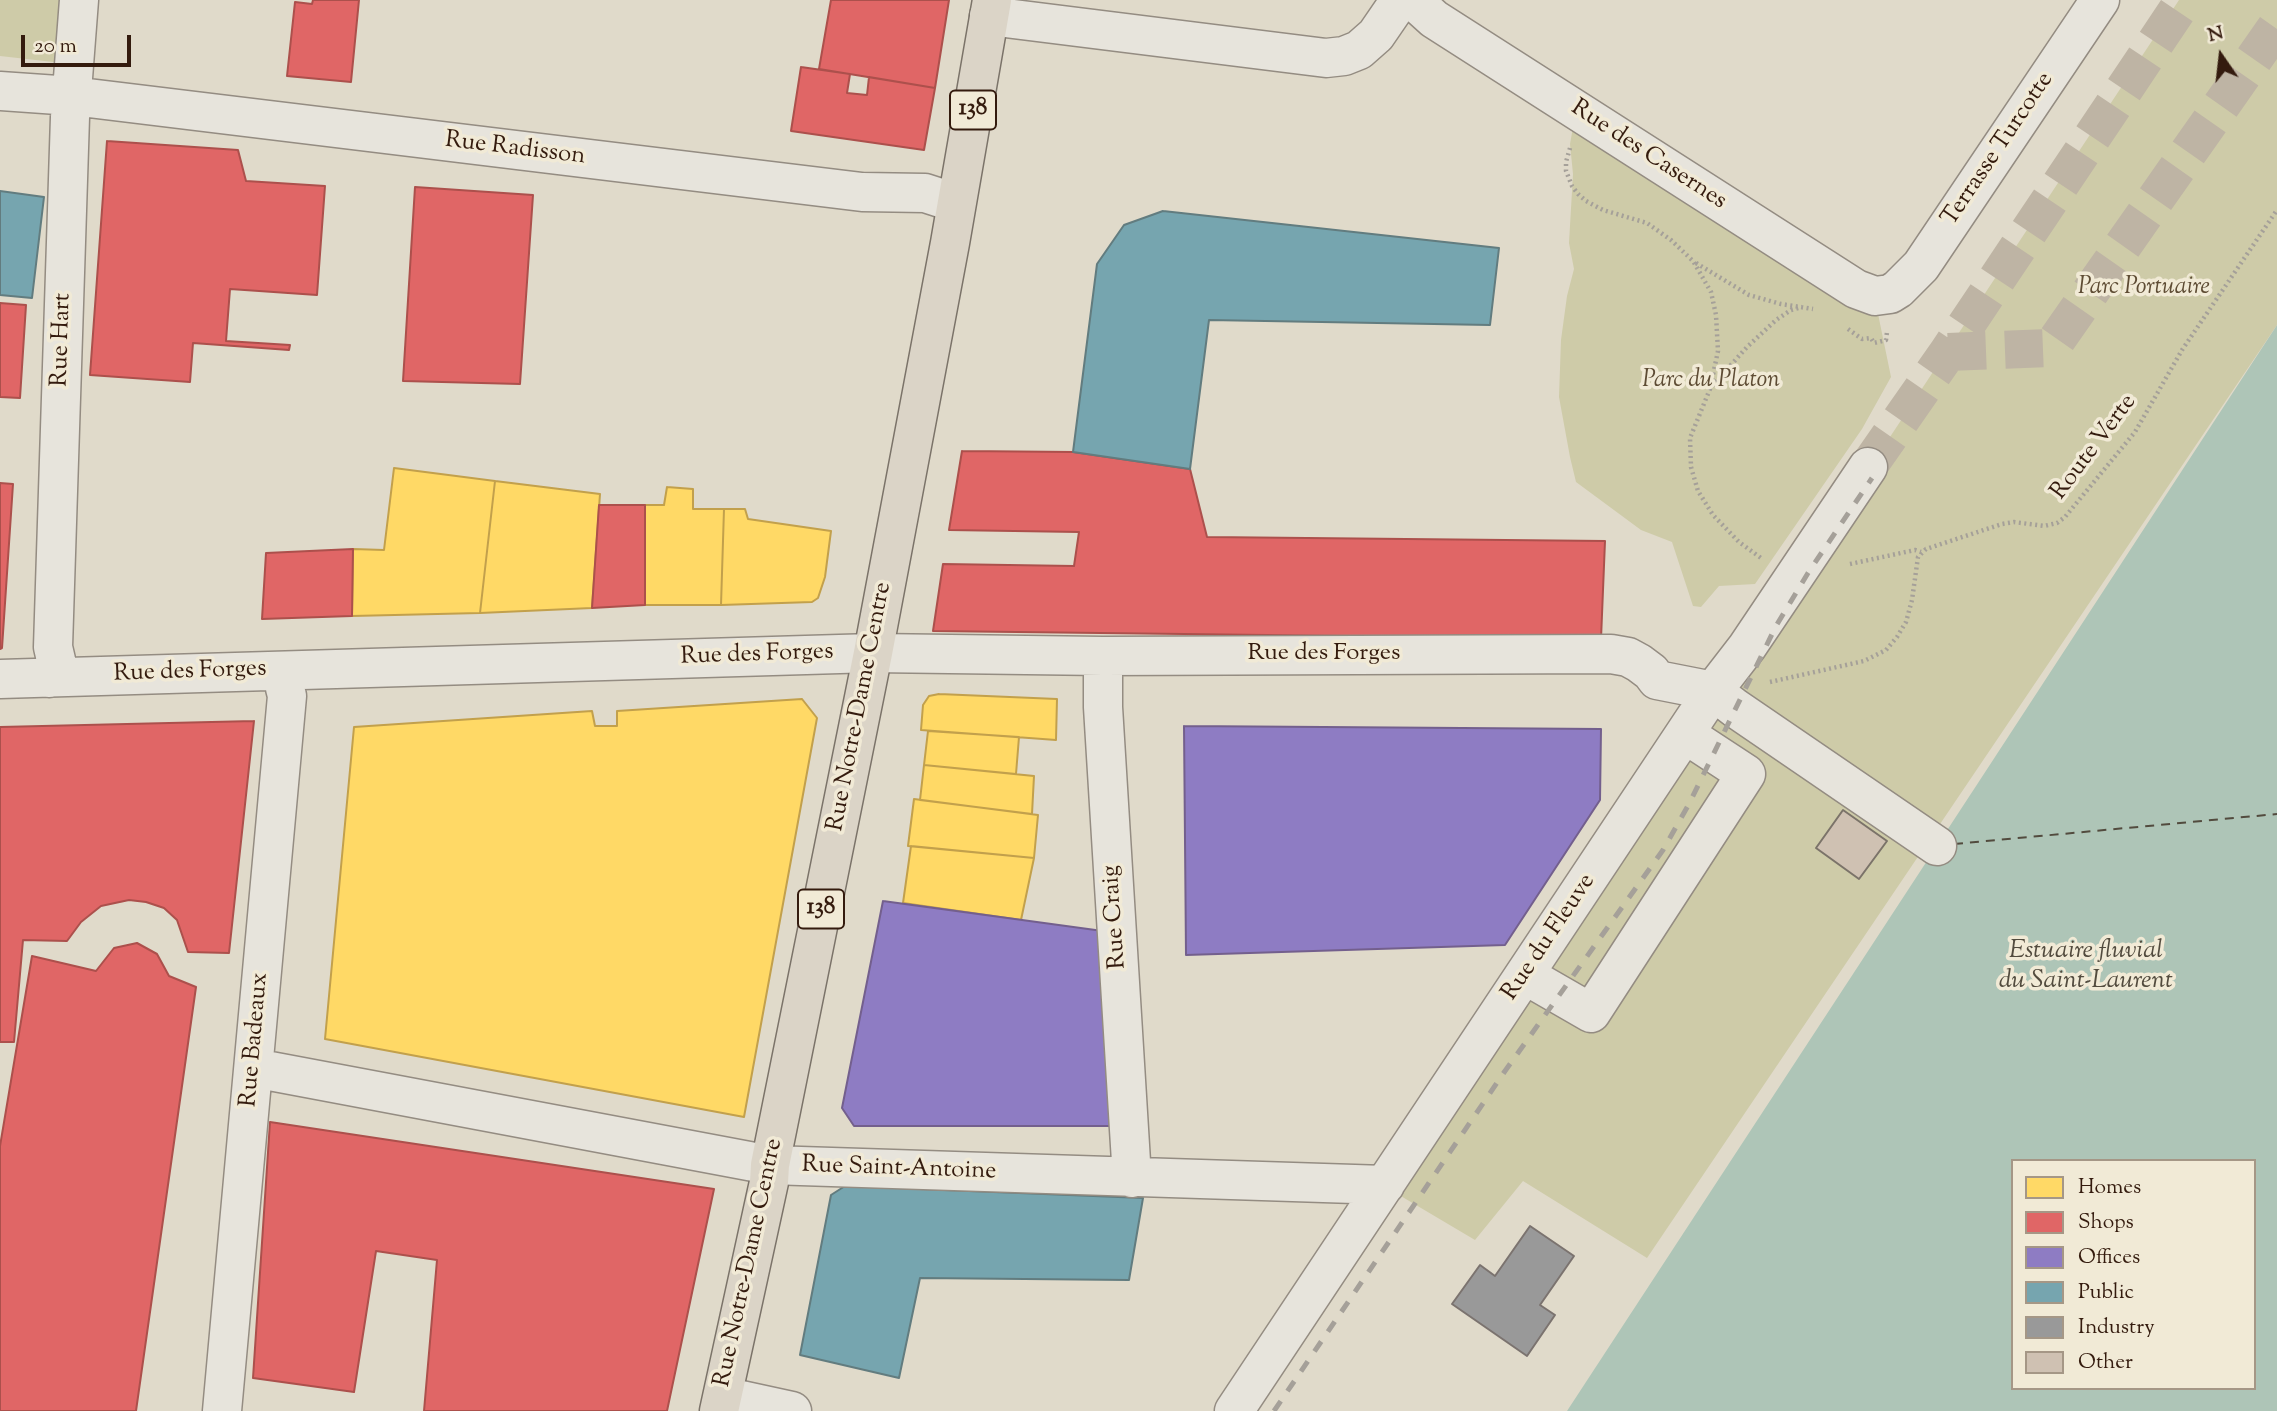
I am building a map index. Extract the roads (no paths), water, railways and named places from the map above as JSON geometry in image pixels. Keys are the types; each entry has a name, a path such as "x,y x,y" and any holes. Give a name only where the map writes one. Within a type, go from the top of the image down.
{"main road":[{"name":"Rue Notre-Dame Centre","path":"721,1404 769,1182 770,1165 873,653 990,8"}],"street":[{"name":"Rue Hart","path":"49,678 56,660 53,647 71,107 79,0"},
{"path":"990,8 1326,58 1353,53 1365,45 1376,35 1400,0"},
{"name":"Rue des Casernes","path":"1413,0 1434,19 1856,289 1875,296 1891,294"},
{"name":"Terrasse Turcotte","path":"1891,294 1905,285 1921,266 2088,4"},
{"path":"0,90 71,107"},
{"path":"0,108 71,107"},
{"name":"Rue Radisson","path":"71,107 862,192 925,193 956,203"},
{"name":"Rue du Fleuve","path":"1234,1411 1713,691 1747,647 1868,467"},
{"name":"Rue des Forges","path":"0,679 873,653 1103,656 1612,654 1639,663 1657,680 1713,691"},
{"name":"Rue Craig","path":"1103,656 1103,707 1132,1178"},
{"name":"Rue Badeaux","path":"222,1411 287,696 285,688 289,671"},
{"path":"1713,691 1937,845"},
{"path":"1525,975 1591,1013 1746,774 1685,734"},
{"name":"Rue Saint-Antoine","path":"254,1068 770,1165 1385,1185"},
{"path":"721,1404 792,1411"}],"water":[{"name":"Estuaire fluvial du Saint-Laurent","path":"2277,325 2277,1411 1567,1411"}],"tunnel":[{"path":"1868,467 2184,0"},
{"path":"1948,352 2051,348 2277,26"}],"railway":[{"path":"1274,1411 1505,1071 1663,850 1689,804 1776,626 1872,478"}],"park label":[{"name":"Parc Portuaire","path":"2144,289"},
{"name":"Parc du Platon","path":"1711,382"}]}
